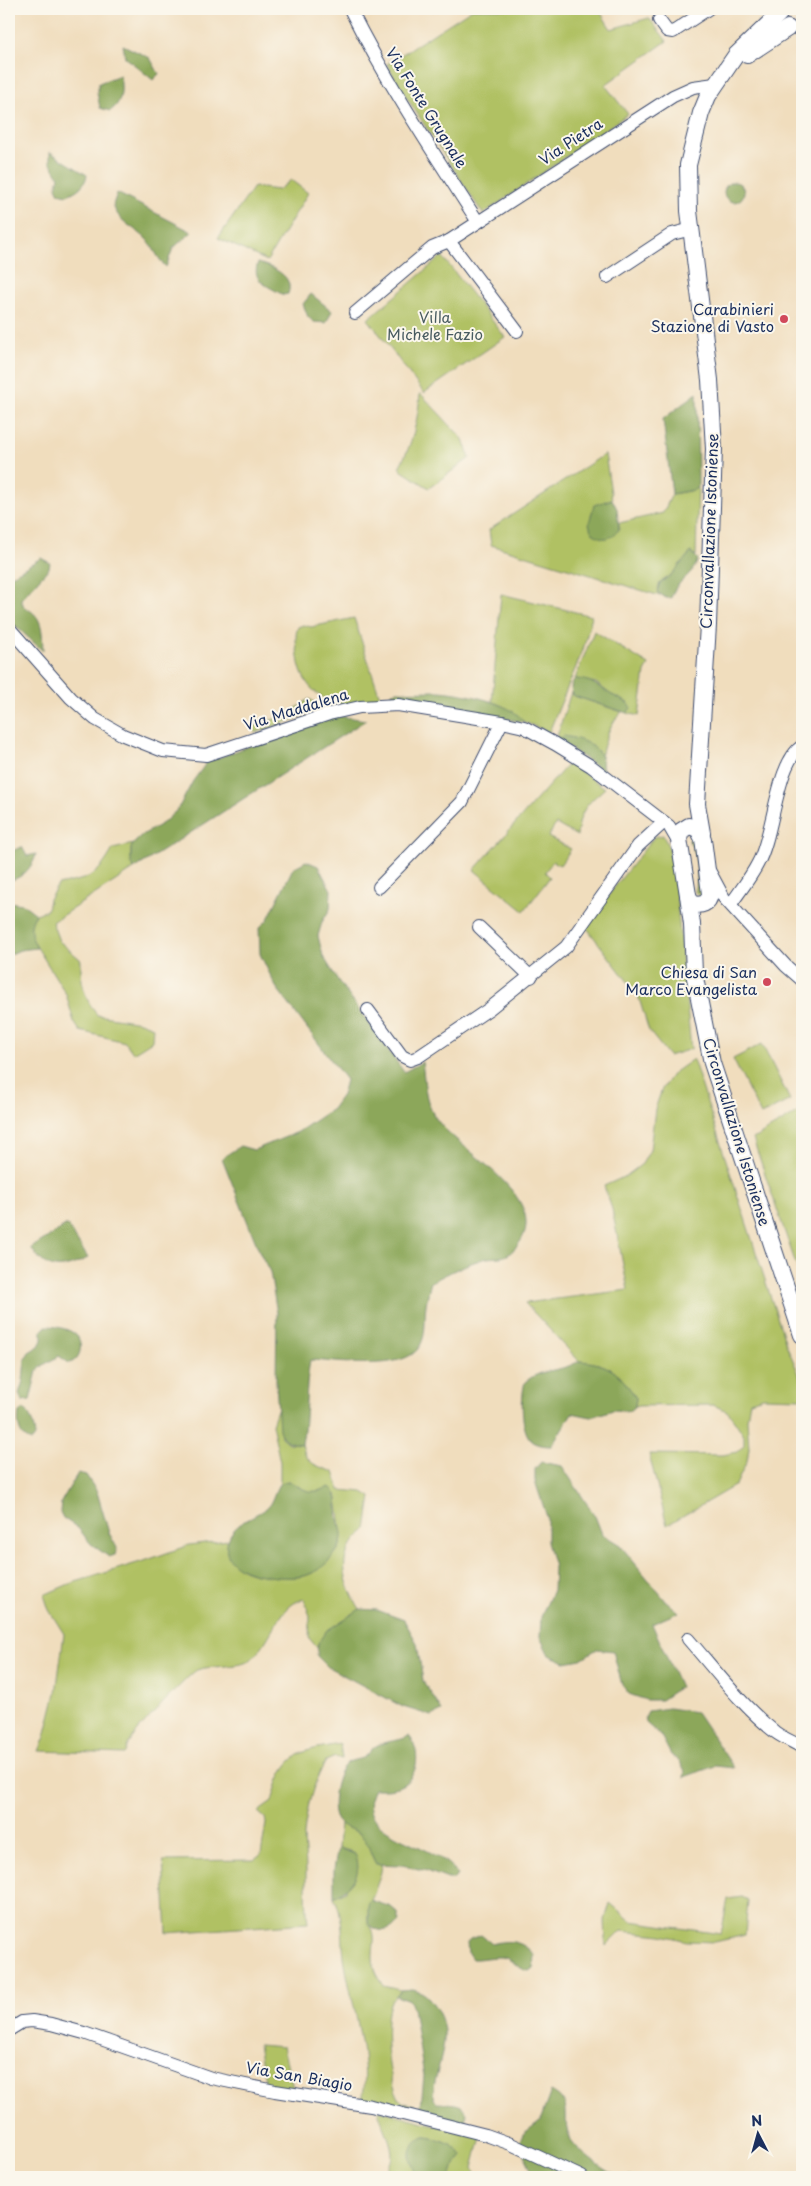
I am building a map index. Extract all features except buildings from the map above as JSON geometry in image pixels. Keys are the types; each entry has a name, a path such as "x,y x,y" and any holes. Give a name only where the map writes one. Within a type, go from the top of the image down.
{"main road":[{"path":"781,11 782,24 796,28"},
{"name":"Circonvallazione Istoniense","path":"781,11 736,55 717,82 700,113 688,165 692,230 710,380 714,449 708,626 697,804 681,827 679,834 692,924 694,973 712,1062 802,1335"},
{"name":"Circonvallazione Istoniense","path":"717,82 757,48 796,28"},
{"path":"681,827 707,862 710,889 716,902"},
{"path":"688,895 692,904 716,902"},
{"path":"692,924 697,910 716,902"}],"street":[{"name":"Via Fonte Grugnale","path":"350,9 374,57 478,222"},
{"path":"659,20 666,31 673,32 708,9"},
{"name":"Via Pietra","path":"356,313 432,248 449,241 673,96 693,87 717,82"},
{"path":"607,277 672,234 692,230"},
{"path":"449,241 516,331"},
{"name":"Via Maddalena","path":"9,628 71,698 95,719 123,735 163,751 206,755 329,714 360,708 398,705 524,727 591,766 681,827"},
{"path":"379,888 462,802 502,722"},
{"path":"802,746 796,750 786,768 759,862 716,902 802,980"},
{"path":"368,1010 402,1056 410,1060 418,1057 489,1009 566,947 638,846 681,827"},
{"path":"479,927 531,976"},
{"path":"688,1640 743,1702 764,1722 777,1734 802,1747"},
{"name":"Via San Biagio","path":"9,2030 22,2022 32,2021 51,2024 118,2045 211,2078 284,2093 371,2106 479,2133 511,2144 582,2177"}],"green space":[{"path":"472,9 599,10 611,29 649,18 667,41 605,85 628,114 483,214 401,89 387,64"},
{"path":"123,45 150,58 159,74 153,80 125,57"},
{"path":"120,75 121,91 117,104 110,111 100,108 97,92 99,83"},
{"path":"50,152 87,175 77,190 67,195 59,193 56,187 59,177 50,162"},
{"path":"291,180 308,193 267,261 218,238 254,187 278,190"},
{"path":"734,182 741,185 744,192 741,199 734,202 727,199 724,192 727,185"},
{"path":"117,193 192,232 173,248 166,267 148,241 119,217 113,205"},
{"name":"Villa Michele Fazio","path":"442,256 505,337 424,393 368,319"},
{"path":"258,263 281,273 285,277 289,287 288,294 283,295 259,279 256,270"},
{"path":"311,294 332,311 326,323 314,322 308,317 303,304"},
{"path":"420,393 463,439 470,458 429,488 402,471 399,467 414,431"},
{"path":"697,393 698,487 694,490 672,494 663,419"},
{"path":"605,454 612,499 605,501 619,529 619,523 663,513 672,494 694,490 698,487 696,556 691,552 671,575 660,583 657,592 660,596 491,545 489,530"},
{"path":"612,499 617,509 619,529 609,538 598,537 591,531 589,523 594,505"},
{"path":"691,552 698,559 696,565 673,592 671,598 666,598 657,592 660,583 671,575"},
{"path":"41,558 50,563 49,568 21,599 24,607 31,611 39,620 42,631 43,651 9,620 9,577"},
{"path":"501,594 592,616 583,650 549,732 524,722 492,702"},
{"path":"354,618 381,700 346,705 320,696 307,683 300,667 296,634 298,627 303,625 311,627"},
{"path":"594,631 649,665 645,672 639,716 627,713 629,711 628,703 610,694 596,683 575,679"},
{"path":"575,679 586,680 595,684 625,701 631,708 627,713 574,696 571,687"},
{"path":"438,691 459,693 485,699 509,709 524,722 392,700 392,692"},
{"path":"571,692 574,696 622,712 611,727 601,757 598,751 556,739"},
{"path":"309,699 320,705 322,709 255,733 254,725 283,715"},
{"path":"332,715 366,720 134,869 131,862 131,848 133,844 144,834 163,823 178,809 193,781 207,762"},
{"path":"564,736 585,742 596,750 600,755 602,770 556,739"},
{"path":"569,763 605,788 593,799 582,814 577,836 556,824 548,837 571,849 560,865 553,861 545,872 550,877 524,911 474,870"},
{"path":"663,835 669,848 674,871 691,1049 669,1056 649,1031 638,995 586,927 654,837"},
{"path":"695,836 699,881 704,890 703,895 700,896 695,892 697,866 689,841 691,837"},
{"path":"133,844 131,856 134,869 52,922 59,941 81,960 81,975 84,989 97,1015 140,1022 153,1027 152,1041 133,1053 125,1042 80,1031 74,1022 66,994 30,936 30,924 36,914 47,910 49,899 58,885 91,876 102,866 113,849"},
{"path":"22,847 27,856 36,854 35,858 24,874 11,880 9,878 9,852"},
{"path":"306,861 318,866 331,890 330,909 322,922 318,936 323,956 339,982 404,1072 422,1062 427,1097 435,1117 447,1131 502,1180 517,1198 525,1216 524,1235 509,1254 502,1257 487,1258 458,1268 431,1282 427,1296 424,1336 420,1346 412,1354 400,1360 369,1364 310,1360 302,1444 288,1441 279,1430 276,1381 277,1313 270,1272 260,1253 222,1158 240,1146 254,1150 298,1132 332,1109 342,1095 346,1080 276,987 260,954 259,928 268,919 293,868"},
{"path":"9,902 23,904 36,914 31,931 37,948 20,950 9,955"},
{"path":"762,1044 790,1100 761,1115 733,1059"},
{"path":"693,1059 786,1344 802,1381 802,1398 763,1397 750,1401 747,1419 749,1448 747,1461 736,1485 667,1525 649,1454 723,1455 737,1452 744,1445 744,1436 736,1423 727,1411 713,1405 635,1406 636,1398 625,1382 614,1371 590,1362 579,1361 525,1303 628,1290 612,1209 604,1186 626,1176 642,1164 650,1150 655,1109 662,1089 673,1073"},
{"path":"802,1110 802,1282 753,1139"},
{"path":"67,1225 88,1258 63,1267 50,1266 37,1256 31,1248"},
{"path":"46,1326 71,1331 79,1340 80,1352 73,1362 69,1363 59,1356 45,1364 37,1371 30,1400 22,1401 19,1394 23,1381 25,1359 29,1352 39,1346 42,1340 42,1331"},
{"path":"579,1361 599,1364 613,1371 625,1382 636,1398 635,1406 629,1411 613,1410 591,1417 572,1413 551,1446 541,1445 532,1441 525,1430 523,1422 522,1404 525,1382 538,1374 572,1365"},
{"path":"278,1407 281,1437 288,1443 302,1444 309,1460 317,1466 334,1472 340,1490 363,1492 371,1497 366,1530 349,1548 345,1567 349,1587 360,1609 318,1643 318,1649 309,1638 310,1616 304,1599 295,1602 287,1609 263,1646 249,1661 238,1665 202,1668 192,1674 135,1735 128,1745 125,1754 39,1751 45,1737 56,1693 64,1634 49,1610 44,1595 69,1584 189,1545 228,1540 227,1549 234,1562 240,1568 262,1575 281,1577 304,1576 315,1571 326,1563 339,1548 341,1543 340,1520 336,1494 322,1490 315,1492 306,1491 289,1481 280,1483 280,1462 272,1424"},
{"path":"24,1409 31,1418 33,1425 35,1437 32,1441 24,1437 18,1422 19,1413"},
{"path":"541,1462 562,1466 595,1516 602,1534 620,1545 666,1601 679,1612 652,1624 680,1687 661,1700 646,1700 629,1694 622,1685 613,1651 597,1649 581,1659 565,1662 549,1655 540,1637 541,1617 553,1590 554,1567 547,1542 547,1517 535,1481 535,1469"},
{"path":"78,1473 86,1475 97,1492 109,1533 117,1548 115,1555 109,1557 91,1544 78,1528 63,1518 60,1512 61,1502"},
{"path":"288,1481 308,1491 317,1491 330,1487 333,1490 336,1497 342,1535 338,1549 322,1567 304,1576 267,1576 241,1568 232,1561 227,1552 228,1540 231,1534 239,1525 268,1507 280,1483"},
{"path":"360,1609 377,1610 404,1620 417,1643 423,1681 442,1711 432,1716 403,1707 328,1667 317,1656 318,1643 326,1631"},
{"path":"669,1708 696,1712 734,1768 715,1766 684,1777 685,1772 680,1762 671,1755 661,1736 646,1723 645,1717 648,1711"},
{"path":"409,1736 417,1755 412,1776 399,1787 374,1789 369,1805 374,1818 385,1829 434,1854 448,1864 457,1875 454,1879 448,1879 427,1871 402,1865 376,1864 363,1837 339,1823 335,1817 333,1804 335,1788 343,1767 349,1762 364,1757 380,1744"},
{"path":"340,1744 342,1759 335,1757 326,1761 314,1787 306,1816 304,1835 308,1923 167,1933 163,1861 254,1860 261,1855 266,1823 265,1818 258,1812 272,1802 278,1783 288,1764 292,1759 307,1751"},
{"path":"340,1823 361,1835 376,1864 382,1865 379,1880 369,1907 368,1923 372,1928 374,1938 373,1959 377,1973 384,1986 401,1990 392,2000 388,2011 388,2054 393,2084 403,2103 415,2105 412,2113 362,2099 364,2085 363,2051 345,1964 340,1913 334,1897 346,1891 350,1851 338,1848"},
{"path":"338,1848 355,1854 358,1868 357,1874 350,1885 334,1897 334,1869"},
{"path":"742,1897 748,1900 745,1935 715,1942 687,1941 662,1935 621,1931 606,1946 605,1920 610,1903 631,1921 721,1934 728,1899"},
{"path":"370,1900 391,1907 398,1913 399,1922 388,1930 372,1927 368,1923 368,1905"},
{"path":"481,1935 492,1944 515,1942 530,1950 534,1955 533,1968 529,1971 526,1970 504,1958 472,1959 468,1953 467,1943 470,1939"},
{"path":"413,1989 423,1993 430,1999 441,2017 444,2029 443,2051 434,2086 433,2099 437,2103 455,2104 465,2109 467,2113 465,2121 453,2125 420,2116 424,2076 413,2008 410,2001 396,1996 401,1990"},
{"path":"258,2045 283,2047 294,2092 266,2085"},
{"path":"551,2091 563,2101 566,2112 567,2131 573,2143 590,2159 615,2175 631,2177 571,2177 566,2175 561,2177 535,2177 519,2144 523,2134 540,2121"},
{"path":"378,2110 481,2137 473,2168 477,2177 451,2177 455,2164 462,2156 459,2151 446,2142 424,2137 415,2171 420,2177 387,2177 392,2154"},
{"path":"424,2137 446,2142 459,2151 462,2156 455,2164 451,2177 420,2177 416,2172 411,2160 411,2149 418,2140"}],"place":[{"name":"Carabinieri Stazione di Vasto","path":"784,319"},
{"name":"Chiesa di San Marco Evangelista","path":"767,982"}]}
